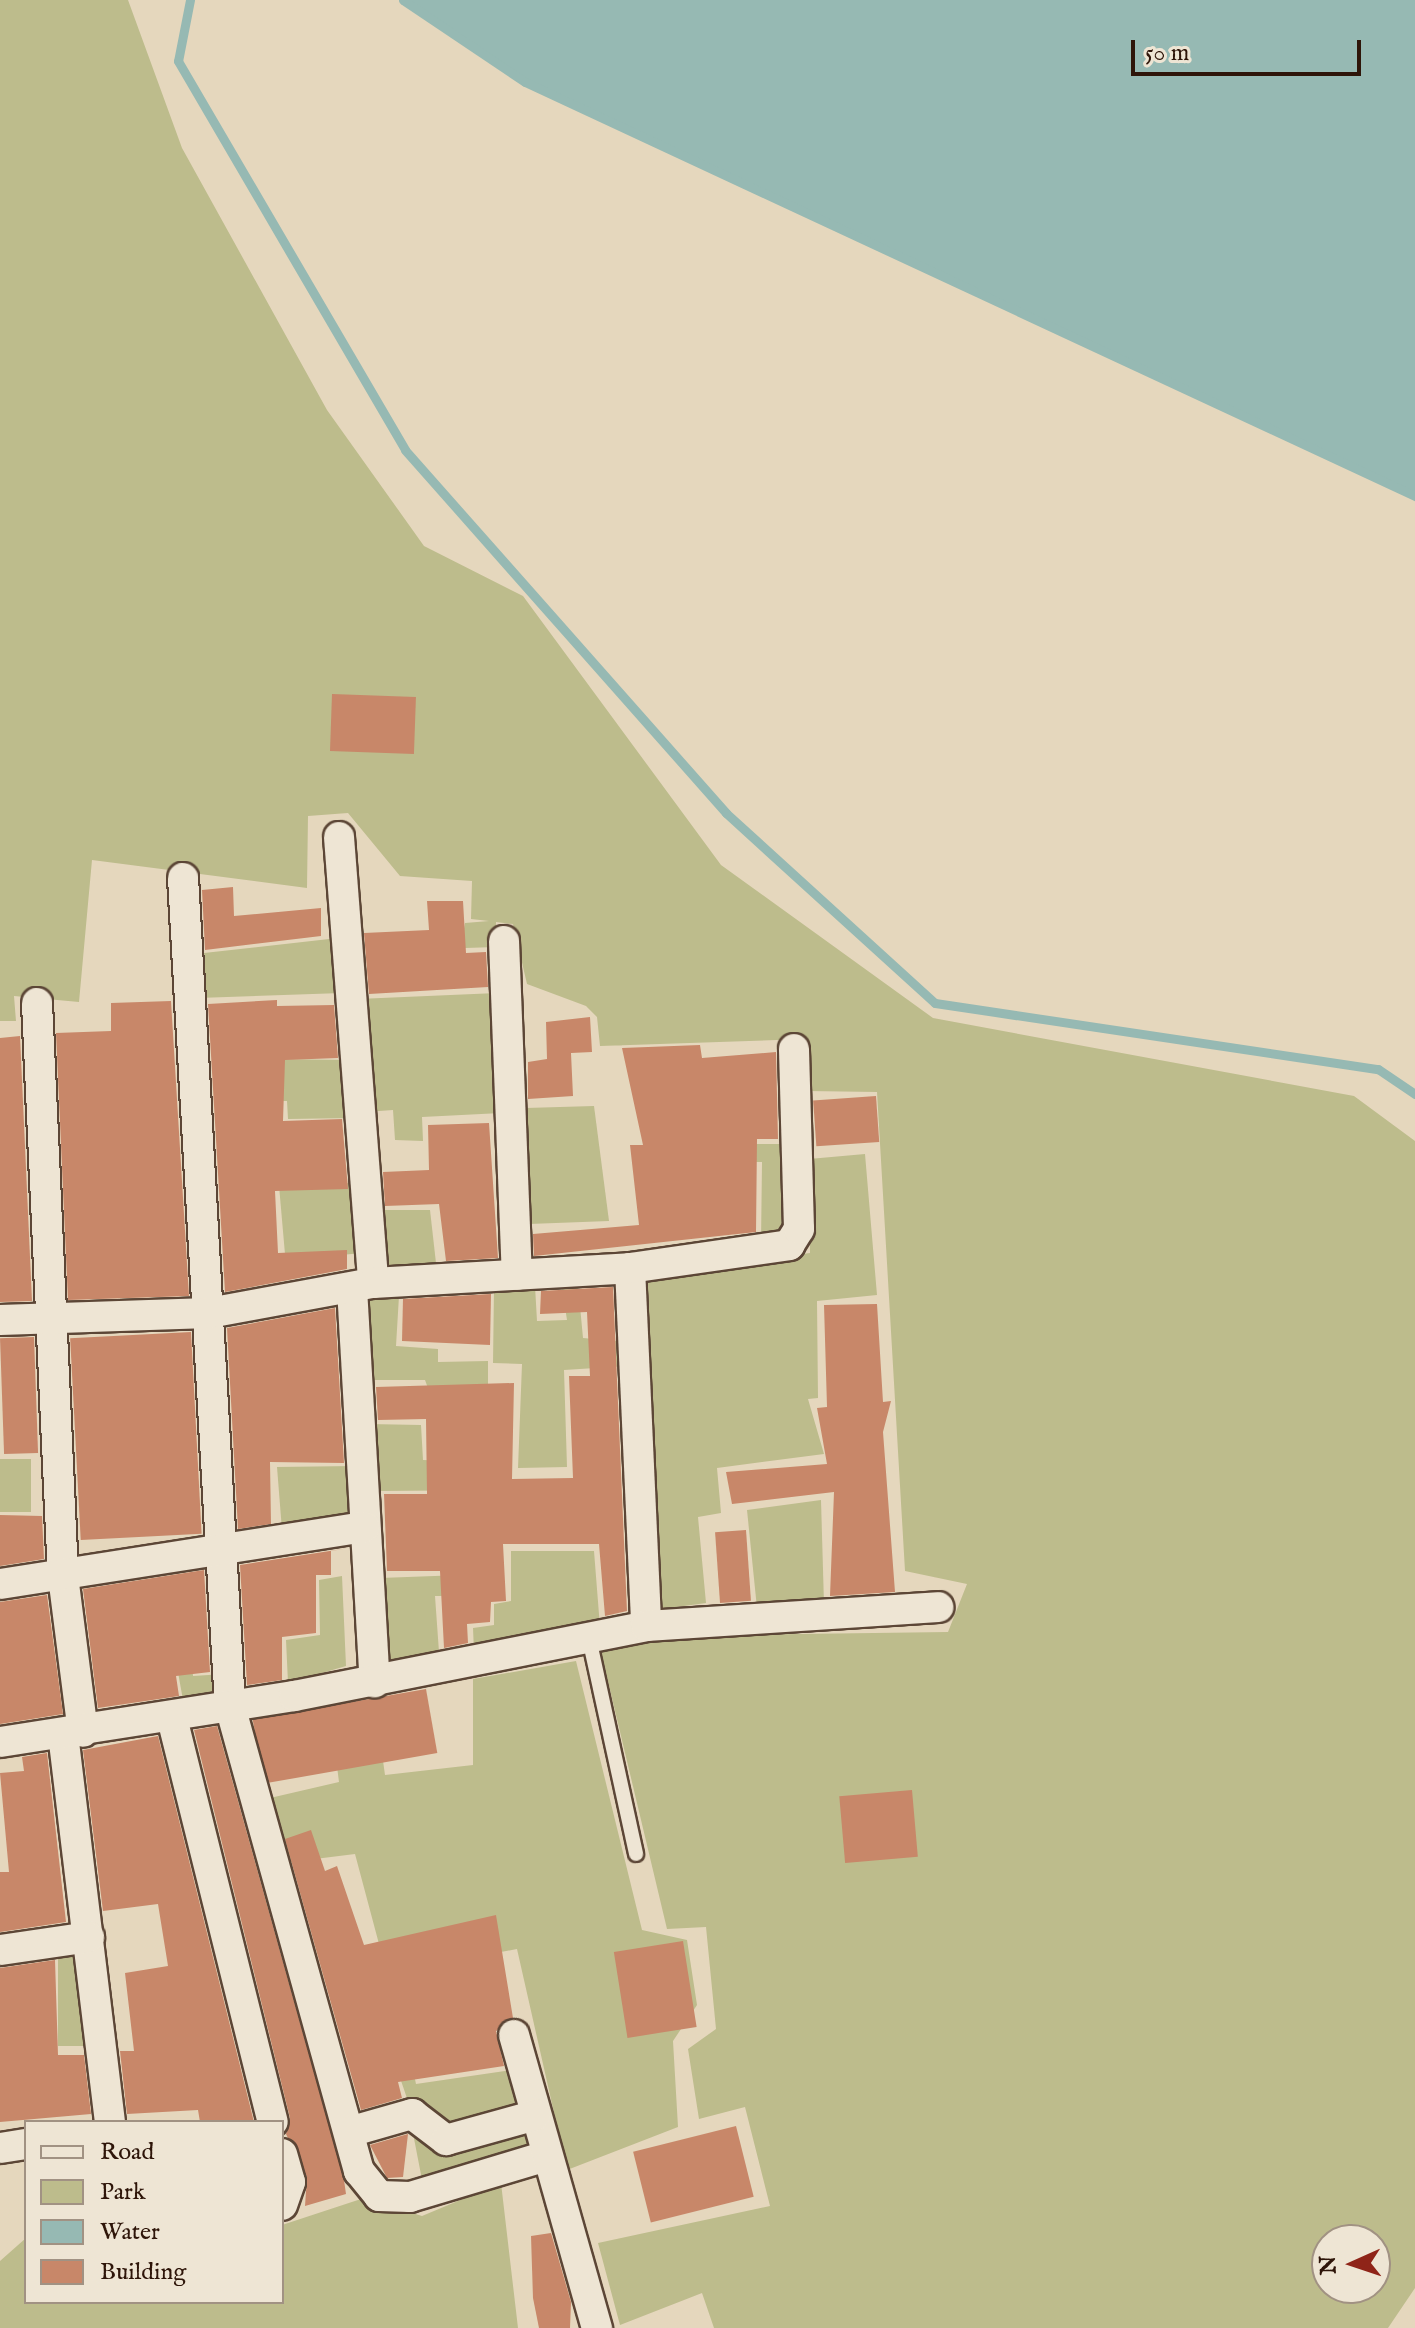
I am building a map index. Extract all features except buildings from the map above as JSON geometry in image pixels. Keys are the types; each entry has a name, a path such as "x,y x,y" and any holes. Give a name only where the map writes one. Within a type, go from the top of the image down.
{"street":[{"path":"339,837 363,1286 365,1527 375,1682"},
{"path":"183,878 230,1706 349,2132 368,2189 391,2198 547,2156"},
{"path":"504,941 517,1275"},
{"path":"37,1003 50,1318 73,1733 89,1937 110,2120"},
{"path":"0,1320 209,1313 363,1286 630,1268 795,1239 794,1049"},
{"path":"630,1268 646,1626"},
{"path":"0,1584 365,1527"},
{"path":"0,1742 172,1718 375,1682 646,1626 938,1607"},
{"path":"172,1718 272,2120"},
{"path":"0,1950 89,1937"},
{"path":"514,2035 597,2328"},
{"path":"349,2132 412,2114 446,2140 536,2115"},
{"path":"0,2148 24,2144"},
{"path":"284,2161 290,2182 284,2199"}],"lane":[{"path":"589,1638 636,1854"}],"green space":[{"path":"0,0 128,0 182,148 327,410 424,546 523,596 721,865 933,1018 1354,1096 1415,1141 1415,2288 1388,2328 714,2328 702,2293 620,2325 598,2243 770,2206 745,2107 699,2119 688,2049 716,2029 706,1927 667,1929 601,1652 650,1636 948,1632 967,1584 905,1571 877,1092 807,1091 805,1039 600,1046 597,1017 586,1006 527,984 513,924 496,922 496,947 435,949 463,934 465,923 489,921 471,919 472,881 400,876 348,813 308,816 307,888 92,860 79,1002 14,996 16,1021 0,1021"},
{"path":"338,938 342,993 198,998 195,954"},
{"path":"497,993 501,1113 422,1117 423,1141 395,1140 393,1110 365,1112 358,999"},
{"path":"269,1059 351,1060 353,1118 288,1119 287,1101 270,1101"},
{"path":"594,1106 609,1221 529,1224 526,1108"},
{"path":"735,1144 789,1144 789,1232 761,1242 762,1162 736,1162"},
{"path":"865,1154 877,1295 817,1301 818,1398 808,1399 824,1454 717,1468 721,1513 698,1517 706,1603 662,1609 638,1276 810,1253 809,1159"},
{"path":"360,1182 366,1253 285,1260 279,1189"},
{"path":"375,1210 430,1210 437,1272 379,1273"},
{"path":"561,1282 578,1285 583,1338 628,1342 627,1366 564,1370 567,1467 518,1468 522,1364 493,1363 494,1288 535,1286 537,1321 567,1320"},
{"path":"399,1296 396,1346 438,1349 438,1362 488,1361 488,1394 429,1391 425,1380 366,1380 359,1298"},
{"path":"368,1424 421,1425 423,1460 508,1463 512,1490 377,1491"},
{"path":"0,1459 31,1459 31,1512 0,1512"},
{"path":"354,1466 360,1521 282,1530 277,1467"},
{"path":"821,1500 824,1604 757,1608 747,1510"},
{"path":"511,1551 594,1551 600,1627 474,1652 473,1628 494,1625 494,1604 511,1601"},
{"path":"462,1575 462,1596 435,1596 439,1652 383,1665 380,1578"},
{"path":"342,1576 346,1666 288,1683 286,1640 320,1635 319,1580"},
{"path":"190,1602 193,1676 224,1674 226,1697 183,1700 166,1606"},
{"path":"576,1661 642,1930 687,1940 697,2005 673,2041 678,2127 567,2170 517,1949 387,1974 355,1854 291,1862 270,1798 339,1782 330,1711 376,1711 385,1775 473,1765 473,1679"},
{"path":"58,1957 87,1957 87,2046 58,2046"},
{"path":"399,2002 416,2084 518,2069 528,2112 446,2133 410,2107 385,2034"},
{"path":"411,2123 443,2146 531,2123 540,2152 423,2185"},
{"path":"501,2183 518,2328 0,2328 0,2261 24,2240 24,2304 284,2304 284,2224 364,2198 422,2216"}],"water":[{"path":"403,0 1415,0 1415,496 525,82"}],"waterway":[{"path":"190,0 178,61 405,450 726,813 935,1003 1378,1069 1415,1094"},
{"path":"403,0 525,82 1415,496"}]}
